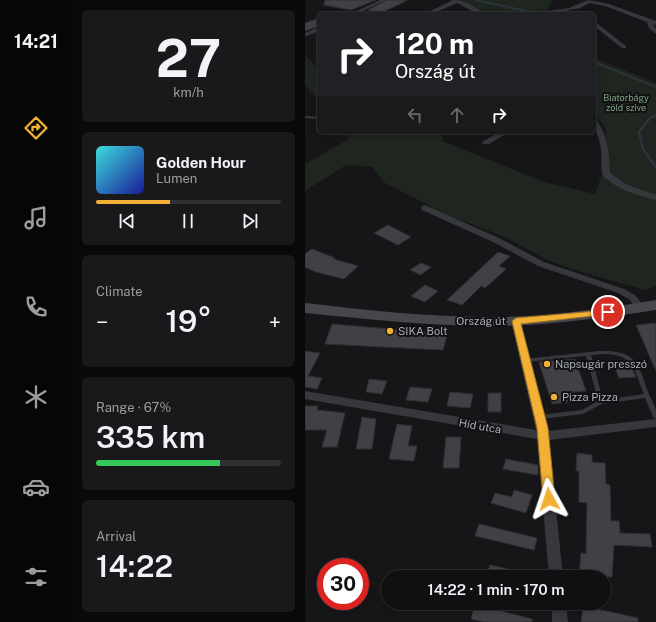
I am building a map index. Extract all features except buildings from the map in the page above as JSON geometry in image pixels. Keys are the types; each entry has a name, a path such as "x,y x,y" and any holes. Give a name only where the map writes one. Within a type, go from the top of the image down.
{"main road":[{"name":"Ország út","path":"305,308 422,320 516,321 581,316 656,305"}],"street":[{"path":"357,12 384,0"},
{"path":"547,12 586,4 591,0 653,22 651,27 656,32"},
{"path":"431,12 446,4 456,1 471,7 478,12"},
{"path":"556,11 558,4"},
{"path":"574,7 580,12"},
{"path":"596,25 624,47"},
{"path":"305,35 317,30"},
{"path":"596,123 600,129 605,148 606,174 622,186 656,198"},
{"path":"486,142 501,134"},
{"path":"425,208 496,240 541,264 621,291 632,297 640,307"},
{"path":"516,321 540,417 555,570"},
{"name":"Híd utca","path":"305,395 543,436 656,423"},
{"path":"559,610 560,622"}],"lane":[{"path":"305,117 317,118"},
{"path":"526,360 605,352 620,355 632,362 656,417"},
{"path":"588,354 601,402"},
{"path":"540,417 583,412 601,402 647,396"}],"green space":[{"path":"455,0 552,0 548,9 550,12 478,12"},
{"path":"305,55 317,68 317,97 305,85"},
{"name":"Biatorbágy zöld szíve","path":"596,59 656,83 656,286 645,290 549,261 505,237 445,214 385,183 372,167 346,165 305,191 305,164 349,139 345,134 443,134 442,141 544,182 595,194 607,160 605,126 596,116"}],"waterway":[{"path":"476,0 530,12"},
{"path":"596,63 656,87"},
{"path":"656,115 650,118 639,132 643,149 656,167"}],"place":[{"name":"SIKA Bolt","path":"390,331"},
{"name":"Napsugár presszó","path":"547,364"},
{"name":"Pizza Pizza","path":"554,397"}],"route":[{"path":"549,499 540,417 516,321 581,316 608,312"}]}
